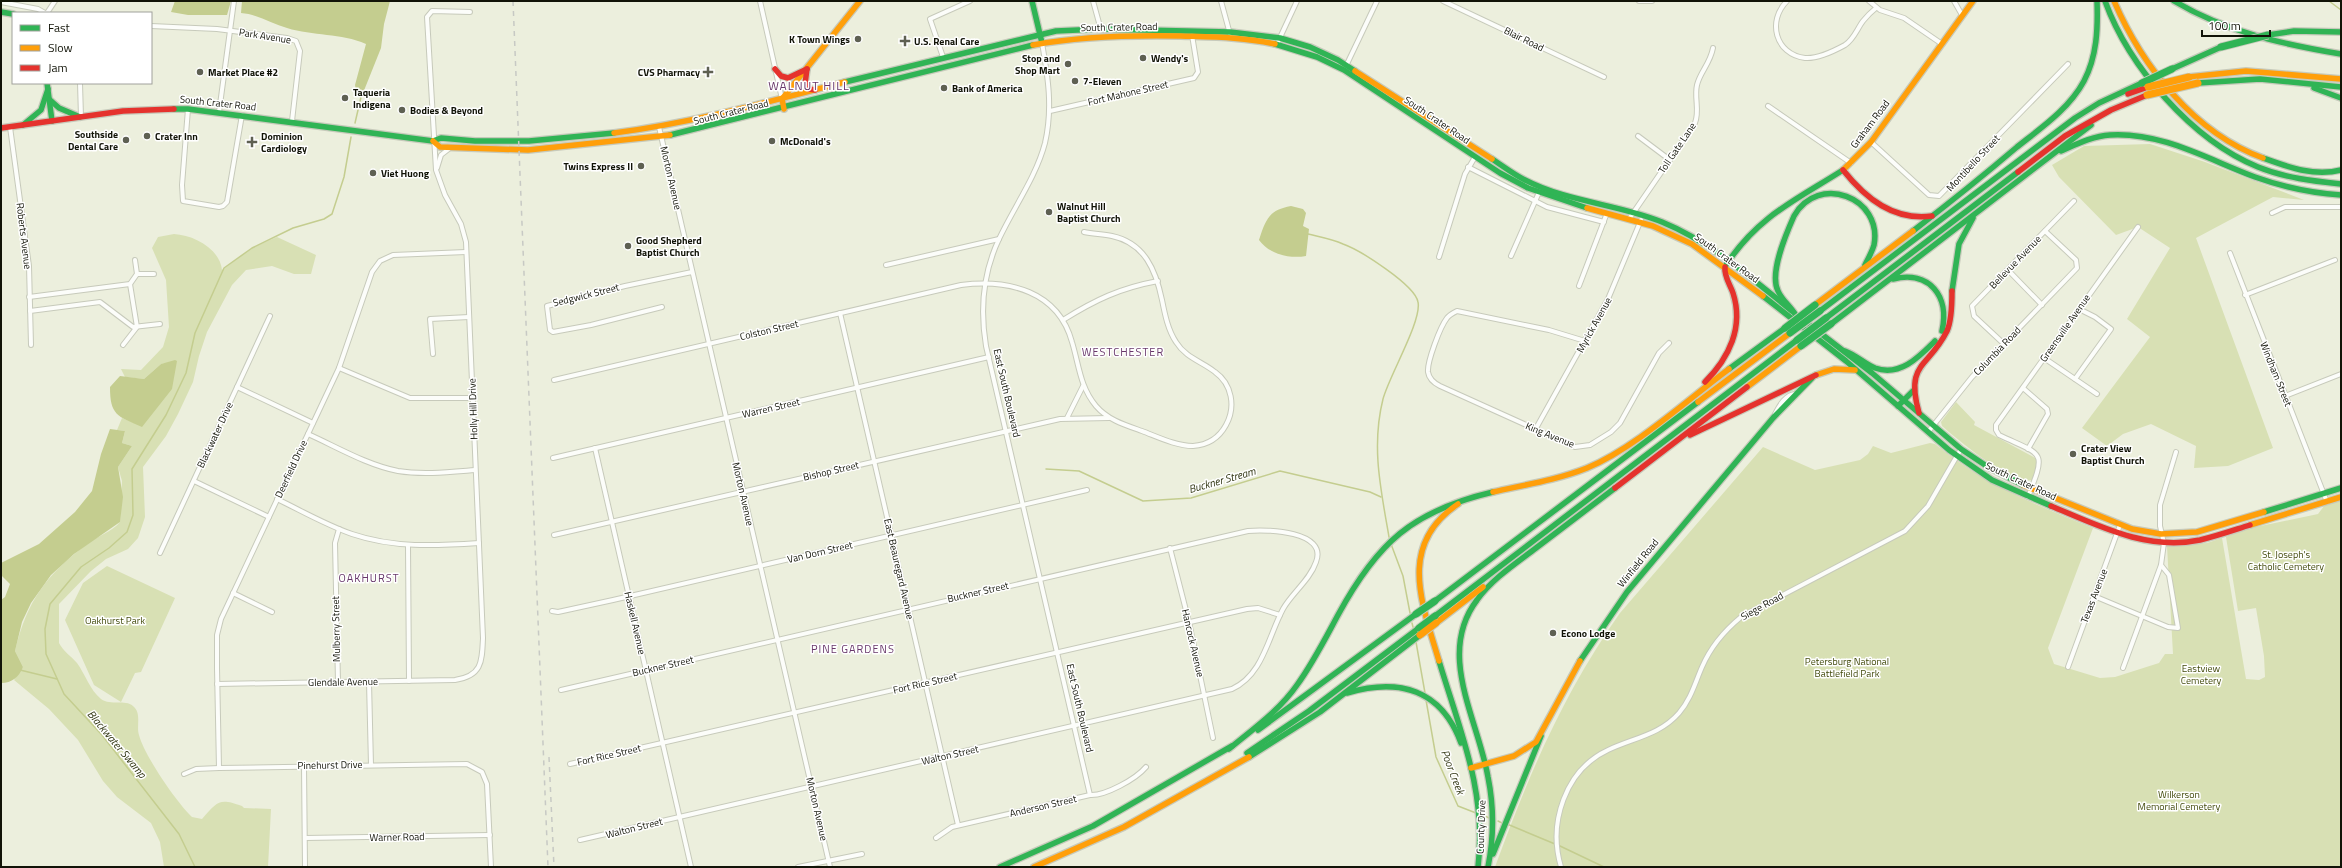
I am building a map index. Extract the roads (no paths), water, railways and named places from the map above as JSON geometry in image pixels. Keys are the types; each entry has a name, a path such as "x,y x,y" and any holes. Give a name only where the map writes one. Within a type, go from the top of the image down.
{"main road":[{"path":"784,109 782,99 860,1"},
{"name":"East South Boulevard","path":"1032,1 1042,43"},
{"name":"Graham Road","path":"1726,264 1747,236 1768,215 1843,170 1871,142 1973,1"},
{"path":"1818,308 1862,270 1932,216 2062,111 2077,93 2088,73 2094,54 2098,32 2097,1"},
{"path":"2105,1 2117,30 2134,58 2172,106 2204,137 2235,156 2262,169 2311,182 2341,184"},
{"path":"2114,1 2126,30 2139,51 2183,104 2210,128 2249,152 2280,165 2318,173 2341,170"},
{"path":"2174,1 2197,15 2228,28 2283,43 2341,54"},
{"path":"1,12 12,14"},
{"path":"1229,749 1274,712 1294,691 1315,657 1359,577 1375,556 1397,535 1419,518 1444,506 1468,498 1555,478 1585,469 1628,445 1818,308 2075,118 2145,85 2172,69 2221,47 2268,35 2294,31 2341,32"},
{"name":"South Crater Road","path":"433,141 440,147 528,150 661,137 696,131 1042,43 1101,32"},
{"name":"South Crater Road","path":"1,128 133,110 188,109 292,121 433,141 441,138 475,141 535,141 659,127 708,118 943,57 1040,34 1101,32 1230,35 1279,41 1310,47 1540,191 1641,219 1676,236 1726,264 1845,351 1961,449 2001,475 2031,489 2120,525 2161,534 2196,532 2341,488"},
{"path":"2283,43 2341,50"},
{"name":"South Crater Road","path":"1345,68 1513,181 1607,213 1631,216"},
{"path":"775,69 781,76 788,78 807,69"},
{"path":"807,69 805,84 809,89 817,90"},
{"path":"2145,85 2243,71 2288,73 2341,79"},
{"path":"2260,79 2321,90 2341,98"},
{"path":"1436,620 1828,321 2065,136 2097,117 2147,95 2198,83 2260,79 2341,88"},
{"path":"48,86 52,121"},
{"path":"23,125 42,110 48,86"},
{"path":"49,98 56,107 81,118"},
{"path":"1828,321 1884,284 2043,162 2068,140 2132,101"},
{"path":"2043,162 2070,146 2088,139 2122,134 2145,135 2168,141 2272,182 2299,190 2341,195"},
{"path":"1957,196 2034,149"},
{"path":"1843,170 1854,184 1897,214 1910,218 1932,216"},
{"path":"1795,314 1792,307 1778,290 1775,275 1793,218 1798,209 1808,200 1825,193 1838,193 1852,198 1867,210 1875,226 1876,240 1872,254 1862,270"},
{"path":"1919,413 1913,391 1915,375 1919,366 1942,340 1948,329 1956,248 1963,233 1980,210"},
{"path":"1678,408 1717,371 1732,344 1736,325 1736,306 1724,273 1726,264"},
{"name":"South Crater Road","path":"1726,264 1856,370 1958,457 1992,480 2028,497 2130,538 2164,543 2200,540 2341,497"},
{"path":"1845,351 1853,354 1874,367 1898,369 1918,359 1941,333 1945,319 1945,309 1941,298 1931,285 1920,279 1907,276 1884,284"},
{"path":"1000,867 1093,826 1229,749 1294,705 1435,601 1787,330"},
{"path":"1210,778 1309,711 1500,576 1676,442 1799,343"},
{"name":"Winfield Road","path":"1490,859 1541,736 1577,665 1615,608 1640,575 1773,418 1796,394 1816,375 1834,369 1856,370"},
{"path":"1676,442 1816,375"},
{"path":"1898,406 1913,391"},
{"path":"1468,498 1446,512 1433,526 1421,549 1417,571 1421,598 1469,758"},
{"name":"County Drive","path":"1488,867 1490,859 1493,816 1487,764 1460,672 1459,642 1464,622 1474,604 1500,576"},
{"path":"1034,867 1124,827 1288,733 1341,695 1419,632"},
{"path":"1341,695 1379,685 1399,687 1418,692 1434,702 1447,713 1469,758"},
{"path":"1471,768 1520,754 1541,736"},
{"name":"County Drive","path":"1469,758 1481,816 1482,841 1478,867"}],"street":[{"path":"47,12 55,1"},
{"path":"219,112 234,1"},
{"path":"760,1 782,99"},
{"path":"943,57 930,20 970,1"},
{"path":"1093,1 1101,32"},
{"path":"1221,1 1230,35"},
{"path":"1279,41 1297,1"},
{"path":"1345,68 1377,1"},
{"name":"Blair Road","path":"1443,1 1604,77"},
{"path":"1639,1 1652,1"},
{"path":"1787,1 1777,14 1775,30 1779,42 1791,54 1805,58 1816,57 1850,41 1862,22 1876,8"},
{"path":"1869,1 1876,8 1904,18 1942,44"},
{"path":"1954,1 1962,15"},
{"path":"1,2 38,9 44,12"},
{"name":"Holly Hill Drive","path":"468,677 478,669 482,658 466,252 461,224 445,195 436,170 433,141 427,17 433,11 470,12"},
{"name":"Park Avenue","path":"152,26 230,30 287,38 298,43 300,51 292,121"},
{"name":"Fort Mahone Street","path":"1050,111 1194,78 1198,74 1192,34"},
{"name":"East South Boulevard","path":"1042,43 1050,90 1050,111 1044,143 1038,164 999,239 985,284 983,320 989,357 1090,795"},
{"name":"Toll Gate Lane","path":"1631,216 1670,160 1697,117 1697,84 1709,63 1713,48"},
{"name":"Montibello Street","path":"1871,142 1929,195 1939,196 2068,64"},
{"path":"80,84 81,118"},
{"path":"1768,106 1851,163"},
{"path":"188,109 182,185 183,200 219,207 223,206 227,202 242,115"},
{"name":"Roberts Avenue","path":"10,127 29,266 31,345"},
{"name":"Morton Avenue","path":"659,127 830,867"},
{"path":"1638,136 1670,160"},
{"path":"436,170 441,155 452,148"},
{"path":"1439,257 1468,167 1475,156"},
{"path":"1468,167 1536,202 1562,212 1604,222"},
{"path":"1512,256 1540,191"},
{"name":"Bellevue Avenue","path":"2004,344 1973,315 1972,306 2074,200"},
{"path":"2272,213 2284,207 2341,207"},
{"path":"1579,286 1607,213"},
{"name":"Myrick Avenue","path":"1536,430 1612,291 1641,219"},
{"name":"Greensville Avenue","path":"2028,449 1999,435 1996,430 1996,425 2138,227"},
{"name":"Columbia Road","path":"1928,432 1972,376 2077,268 2077,262 2045,231"},
{"path":"1084,232 1113,236 1134,245 1150,262 1158,281 1166,318 1174,339 1189,357 1217,373 1224,381 1229,392 1231,413 1225,427 1214,438 1205,444 1184,445 1110,418 1096,406 1083,386 1073,344 1064,320 1085,305 1110,294 1131,286 1158,281"},
{"path":"886,265 999,239"},
{"name":"Deerfield Drive","path":"219,768 217,684 218,627 339,368 371,275 380,261 389,256 402,254 466,252"},
{"name":"Windham Street","path":"2230,253 2245,295 2327,502"},
{"path":"123,345 137,327 130,284 137,274 135,260"},
{"path":"2245,295 2335,260"},
{"path":"2008,270 2042,305"},
{"name":"Sedgwick Street","path":"662,307 591,325 553,332 550,330 547,306 625,286 692,272"},
{"path":"137,274 154,274"},
{"path":"30,297 130,284"},
{"name":"Colston Street","path":"554,380 961,285 985,284 1012,287 1033,293 1048,302 1064,320"},
{"path":"30,311 100,302 133,327 160,324"},
{"path":"2075,379 2111,329 2095,316 2079,309"},
{"name":"King Avenue","path":"1585,341 1549,330 1461,311 1453,313 1443,324 1429,364 1429,376 1435,383 1575,447 1590,446 1611,432 1620,423 1659,352 1669,343"},
{"name":"East Beauregard Avenue","path":"840,313 958,825"},
{"name":"Blackwater Drive","path":"160,554 270,316"},
{"path":"432,354 430,320 469,317"},
{"name":"Warren Street","path":"554,458 989,357"},
{"path":"2044,358 2097,394"},
{"path":"339,368 410,398 472,398"},
{"path":"2285,396 2341,374"},
{"path":"1067,418 1083,386"},
{"path":"237,387 313,423"},
{"path":"2022,388 2044,406 2048,412 2048,416 2028,449 2036,454 2040,463 2028,497"},
{"name":"Bishop Street","path":"554,535 1067,418 1110,418"},
{"path":"308,434 357,457 400,471 436,473 475,470"},
{"name":"Haskell Avenue","path":"595,448 691,867"},
{"name":"Siege Road","path":"1561,867 1557,837 1559,812 1570,786 1582,769 1606,751 1653,734 1673,720 1688,701 1713,646 1725,631 1741,617 1893,539 1911,525 1932,501 1958,457 1961,449"},
{"path":"2123,668 2161,565 2164,543 2161,534 2161,501 2176,452"},
{"path":"194,481 269,517"},
{"name":"Van Dorn Street","path":"552,611 558,612 1087,490"},
{"path":"277,499 339,529 366,538 408,546 439,546 478,543"},
{"name":"Texas Avenue","path":"2068,667 2120,525"},
{"name":"Mulberry Street","path":"338,682 335,543 339,529"},
{"name":"Buckner Street","path":"561,690 1170,548 1256,530 1302,536 1310,539 1316,548 1317,561 1280,615"},
{"path":"408,546 409,681"},
{"name":"Hancock Avenue","path":"1170,548 1205,696 1213,738"},
{"path":"2094,596 2168,627 2178,628 2169,575 2161,565"},
{"path":"233,593 272,612"},
{"name":"Fort Rice Street","path":"570,764 794,714 1247,609 1265,610 1280,615"},
{"name":"Walton Street","path":"580,840 1232,689 1250,676 1259,663 1280,615"},
{"name":"Glendale Avenue","path":"217,684 454,680 468,677"},
{"path":"369,682 371,765"},
{"name":"Pinehurst Drive","path":"184,774 196,769 219,768 461,764 476,768 484,776 487,784 490,835"},
{"path":"304,766 305,867"},
{"name":"Anderson Street","path":"936,838 945,830 958,825 1090,795 1102,794 1141,773 1146,767"},
{"path":"490,835 491,867"},
{"name":"Warner Road","path":"305,838 490,835"},
{"path":"798,867 862,854"}],"waterway":[{"path":"2329,1 2341,10"},
{"path":"355,123 361,97"},
{"path":"195,867 179,834 102,735 64,694 46,654 45,629 50,604 81,567 109,548 127,532 133,515 132,469 166,415 186,373 195,333 224,268 252,248 293,228 324,219 332,214 344,177 351,137"},
{"path":"1308,234 1339,242 1361,253 1397,278 1415,295 1418,302 1418,311 1415,322 1386,389 1379,417 1378,468 1389,537"},
{"name":"Buckner Stream","path":"1046,469 1079,471 1143,501 1191,498 1280,471 1370,492 1381,497"},
{"name":"Poor Creek","path":"1391,544 1403,576 1410,613"},
{"name":"Poor Creek","path":"1412,623 1413,627"},
{"name":"Poor Creek","path":"1416,642 1425,693"},
{"name":"Blackwater Swamp","path":"20,670 57,679"},
{"name":"Poor Creek","path":"1426,700 1436,757 1458,806 1476,813"},
{"name":"Poor Creek","path":"1485,816 1489,818"},
{"name":"Poor Creek","path":"1498,821 1502,823"},
{"name":"Poor Creek","path":"1507,824 1555,844"},
{"name":"Poor Creek","path":"1560,846 1604,867"}],"railway":[{"path":"513,1 548,867"},
{"path":"549,757 554,867"}],"place":[{"name":"K Town Wings","path":"858,39"},
{"name":"U.S. Renal Care","path":"905,41"},
{"name":"Wendy's","path":"1143,58"},
{"name":"Stop and Shop Mart","path":"1068,64"},
{"name":"Market Place #2","path":"200,72"},
{"name":"CVS Pharmacy","path":"708,72"},
{"name":"7-Eleven","path":"1075,81"},
{"name":"Bank of America","path":"944,88"},
{"name":"Taqueria Indigena","path":"345,98"},
{"name":"Bodies & Beyond","path":"402,110"},
{"name":"Crater Inn","path":"147,136"},
{"name":"Southside Dental Care","path":"126,140"},
{"name":"McDonald's","path":"772,141"},
{"name":"Dominion Cardiology","path":"252,142"},
{"name":"Twins Express II","path":"641,166"},
{"name":"Viet Huong","path":"373,173"},
{"name":"Walnut Hill Baptist Church","path":"1049,212"},
{"name":"Good Shepherd Baptist Church","path":"628,246"},
{"name":"Crater View Baptist Church","path":"2073,454"},
{"name":"Econo Lodge","path":"1553,633"}],"district":[{"name":"WALNUT HILL","path":"809,85"},
{"name":"WESTCHESTER","path":"1123,352"},
{"name":"OAKHURST","path":"369,578"},
{"name":"PINE GARDENS","path":"853,649"}],"park label":[{"name":"St. Joseph's Catholic Cemetery","path":"2286,560"},
{"name":"Oakhurst Park","path":"115,620"},
{"name":"Petersburg National Battlefield Park","path":"1847,666"},
{"name":"Eastview Cemetery","path":"2201,674"},
{"name":"Wilkerson Memorial Cemetery","path":"2179,800"}]}
